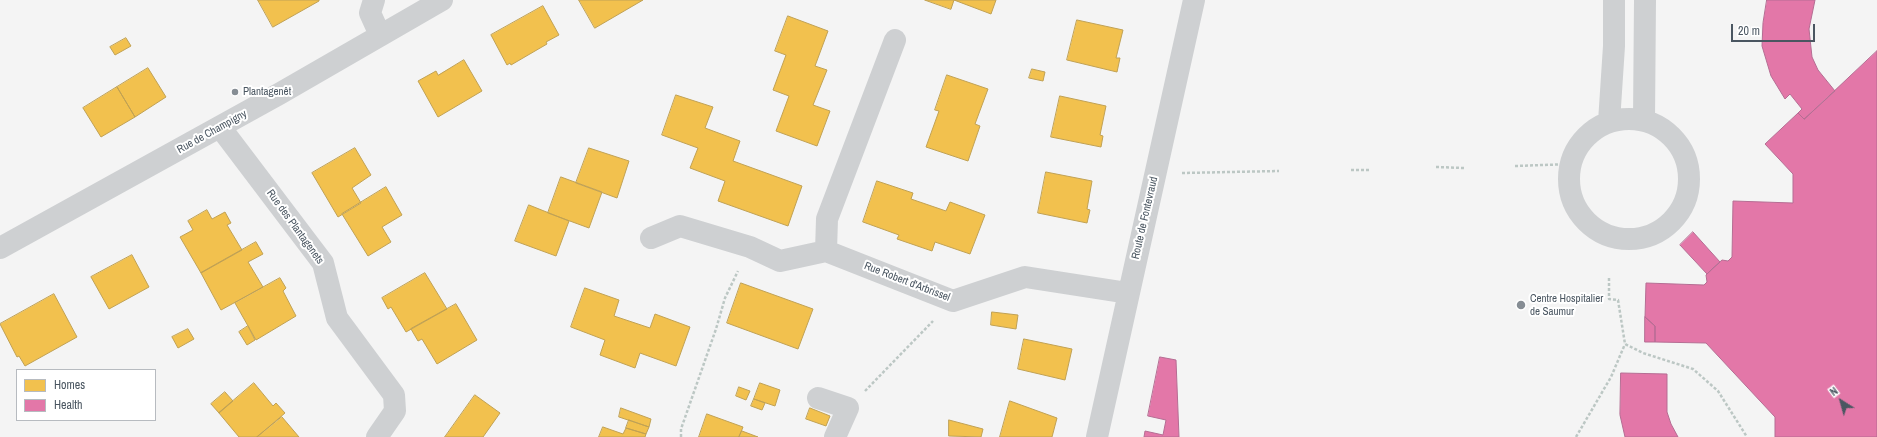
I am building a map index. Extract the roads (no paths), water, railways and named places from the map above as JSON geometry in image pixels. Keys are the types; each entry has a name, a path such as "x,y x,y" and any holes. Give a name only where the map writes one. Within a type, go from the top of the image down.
{"street":[{"path":"374,0 370,13 380,35"},
{"name":"Rue de Champigny","path":"0,248 220,127 442,0"},
{"name":"Route de Fontevraud","path":"1097,437 1194,0"},
{"path":"1609,122 1614,46 1614,0"},
{"path":"1644,120 1645,0"},
{"path":"651,238 680,226 750,247 780,261 826,251 827,219 895,40"},
{"path":"1644,120 1663,129 1678,143 1687,162 1689,183 1684,203 1674,219 1657,232 1640,238 1619,238 1604,234 1586,222 1574,205 1570,190 1569,169 1576,149 1591,132 1609,122 1644,120"},
{"name":"Rue des Plantagenets","path":"220,127 323,263 337,318 394,395 395,411 377,437"},
{"name":"Rue Robert d'Arbrissel","path":"826,251 952,300 1025,277 1128,293"},
{"path":"818,398 848,408 835,437"}],"place":[{"name":"Plantagenêt","path":"235,92"},
{"name":"Centre Hospitalier de Saumur","path":"1521,305"}]}
